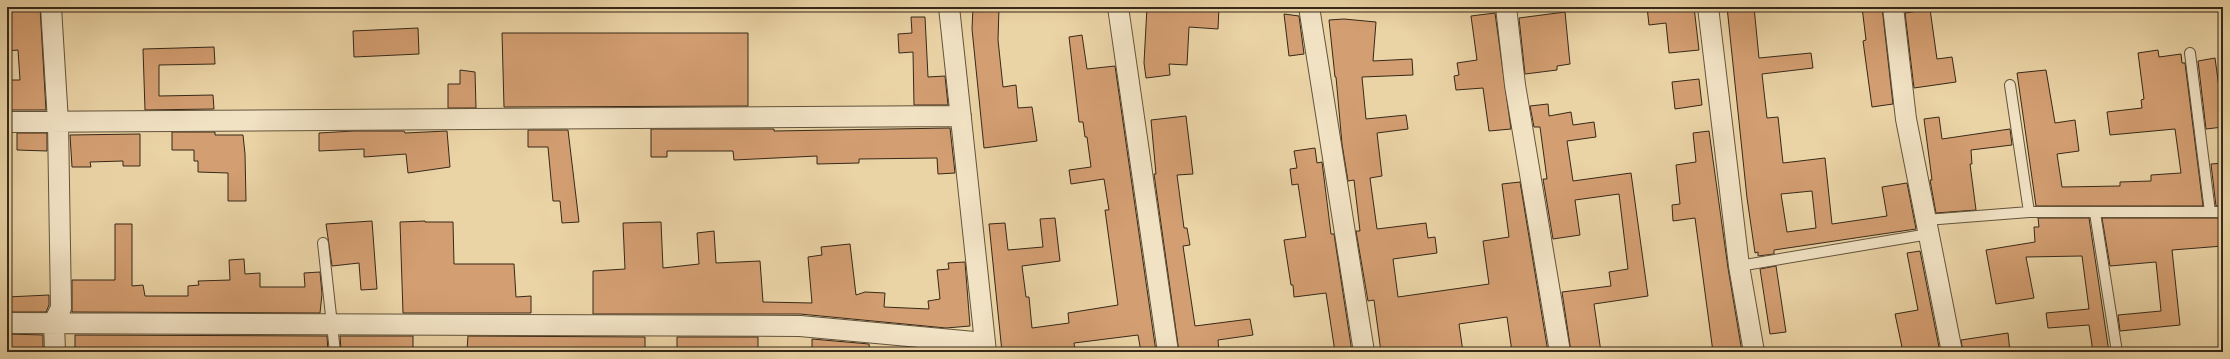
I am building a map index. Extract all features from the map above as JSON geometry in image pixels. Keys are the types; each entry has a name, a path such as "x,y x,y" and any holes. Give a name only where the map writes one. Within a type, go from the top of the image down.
{"street":[{"path":"51,7 58,122 61,308 54,322 55,352"},
{"path":"7,323 800,326 986,348 949,7"},
{"path":"1118,7 1168,352"},
{"path":"1309,7 1364,352"},
{"path":"1506,7 1517,93 1560,352"},
{"path":"1708,7 1739,266 1754,352"},
{"path":"1893,7 1906,119 1952,352"},
{"path":"7,122 960,116"}],"lane":[{"path":"2190,53 2210,212"},
{"path":"2010,85 2029,212"},
{"path":"1739,266 1927,227 2029,212 2223,212"},
{"path":"2095,213 2117,352"},
{"path":"324,243 335,352"}],"building":[{"path":"7,7 40,7 46,110 7,110 7,80 20,80 18,50 7,51"},
{"path":"973,7 999,7 998,40 1003,87 1016,85 1018,108 1032,107 1037,141 984,148 972,29"},
{"path":"1147,7 1219,7 1218,29 1189,27 1187,65 1169,64 1170,75 1146,78 1144,63"},
{"path":"1647,7 1694,7 1699,50 1669,53 1666,23 1649,25"},
{"path":"1727,7 1754,7 1759,58 1811,53 1813,68 1762,74 1767,118 1778,117 1783,163 1825,158 1832,224 1887,216 1882,187 1907,183 1916,229 1774,250 1774,254 1758,256 1758,252 1755,253 1747,198","holes":["1812,191 1816,228 1787,232 1781,194"]},
{"path":"1862,7 1882,7 1893,104 1872,107 1863,41 1866,40"},
{"path":"1930,9 1937,59 1952,57 1956,82 1914,88 1905,13"},
{"path":"1565,12 1570,64 1557,66 1557,70 1525,74 1519,18"},
{"path":"1495,13 1511,129 1489,131 1483,88 1456,90 1454,76 1459,75 1457,63 1477,60 1471,16"},
{"path":"1284,14 1299,16 1304,54 1289,56"},
{"path":"911,17 925,17 928,77 945,76 948,105 914,105 913,52 899,53 898,34 912,33"},
{"path":"1344,19 1376,22 1373,61 1412,59 1413,75 1362,77 1366,119 1406,115 1408,129 1377,133 1382,176 1370,178 1377,229 1426,223 1428,238 1435,237 1437,253 1393,259 1398,297 1489,284 1483,241 1509,237 1502,184 1520,182 1548,352 1512,352 1507,317 1459,324 1463,352 1381,352 1374,300 1368,301 1356,231 1360,231 1354,180 1348,181 1342,144 1329,20"},
{"path":"418,28 419,54 354,57 353,31"},
{"path":"502,33 748,33 748,106 504,107"},
{"path":"1082,35 1087,69 1115,66 1156,352 1141,352 1138,335 1074,343 1075,350 1002,352 989,224 1005,223 1008,250 1043,247 1040,219 1055,218 1060,261 1022,266 1026,297 1029,297 1032,328 1069,323 1068,313 1118,305 1105,210 1109,210 1104,179 1071,184 1069,170 1091,167 1087,137 1085,137 1083,122 1079,122 1069,37"},
{"path":"214,47 215,64 159,65 159,96 213,95 214,109 145,110 143,49"},
{"path":"2158,50 2159,57 2181,54 2182,63 2185,63 2203,206 2036,206 2017,73 2046,70 2055,123 2075,120 2079,151 2057,154 2062,187 2120,186 2120,182 2151,181 2151,175 2181,173 2175,129 2110,135 2107,112 2142,108 2141,100 2144,99 2138,53"},
{"path":"2215,58 2221,102 2223,102 2223,127 2206,129 2198,61"},
{"path":"460,70 475,72 476,108 448,108 448,84 460,84"},
{"path":"1699,79 1702,105 1675,109 1672,82"},
{"path":"1548,104 1549,116 1571,112 1573,125 1594,122 1596,137 1567,141 1573,181 1631,173 1648,296 1594,304 1601,352 1571,352 1562,292 1611,286 1609,272 1628,269 1619,194 1575,200 1580,235 1553,239 1543,179 1547,179 1540,127 1534,127 1530,106"},
{"path":"1186,116 1193,174 1177,175 1184,228 1187,228 1190,245 1183,246 1195,326 1250,319 1253,335 1218,340 1219,352 1179,352 1154,174 1156,174 1151,120"},
{"path":"1939,117 1942,139 2010,129 2012,145 1971,150 1972,164 1970,164 1976,210 1936,213 1930,180 1932,180 1924,119"},
{"path":"950,128 955,173 938,174 937,158 859,159 859,163 817,164 817,156 734,160 733,151 667,151 667,157 651,157 651,129 774,129 774,131"},
{"path":"528,130 568,130 579,222 562,223 560,201 553,201 548,147 528,147"},
{"path":"404,131 405,133 447,131 450,167 408,173 406,154 364,157 364,149 319,151 319,133"},
{"path":"1709,131 1728,268 1742,352 1713,352 1695,218 1673,221 1672,205 1680,204 1676,165 1696,162 1693,133"},
{"path":"172,132 215,132 215,135 243,135 246,201 228,201 228,173 198,172 198,161 194,161 194,150 172,150"},
{"path":"17,133 47,133 47,151 17,150"},
{"path":"140,134 140,166 123,166 123,161 90,162 91,167 72,167 70,135"},
{"path":"1315,148 1317,163 1322,162 1331,234 1334,234 1352,352 1335,352 1326,293 1294,297 1293,285 1291,285 1284,240 1306,237 1298,184 1292,185 1290,169 1297,168 1294,151"},
{"path":"2223,163 2223,206 2216,206 2211,164"},
{"path":"2038,218 2089,218 2109,352 2093,352 2089,325 2048,328 2046,313 2089,309 2082,256 2026,257 2034,298 1996,304 1986,250 2035,242 2034,227 2039,227"},
{"path":"2102,218 2223,218 2223,246 2172,250 2180,325 2120,331 2118,315 2161,311 2156,262 2110,266"},
{"path":"372,221 377,289 361,290 359,263 332,266 326,224"},
{"path":"400,222 453,222 454,264 514,264 516,297 531,296 531,313 403,313"},
{"path":"661,222 663,268 699,264 697,233 714,231 716,263 760,261 763,302 812,303 808,257 822,255 821,247 850,244 856,295 865,292 885,293 884,307 929,309 928,301 940,299 937,270 949,269 948,263 965,262 970,326 946,328 800,314 593,314 593,271 625,269 623,223"},
{"path":"115,224 132,224 132,286 143,285 145,296 188,296 188,286 199,285 198,281 230,280 229,260 244,259 245,274 260,273 260,287 305,287 304,273 320,272 322,294 320,313 72,312 72,280 115,280"},
{"path":"1920,251 1940,352 1903,352 1895,314 1918,310 1907,253"},
{"path":"1776,266 1786,332 1770,334 1760,269"},
{"path":"49,295 49,305 46,312 7,312 7,297"},
{"path":"2008,333 2010,352 1963,352 1961,340"},
{"path":"8,334 43,335 43,352 7,352"},
{"path":"75,335 327,336 328,352 75,352"},
{"path":"340,336 413,336 413,352 357,352 357,349 341,349"},
{"path":"468,336 645,337 645,352 467,350"},
{"path":"677,337 758,337 758,352 702,352 702,349 677,350"},
{"path":"812,339 869,344 870,352 812,352"}]}
